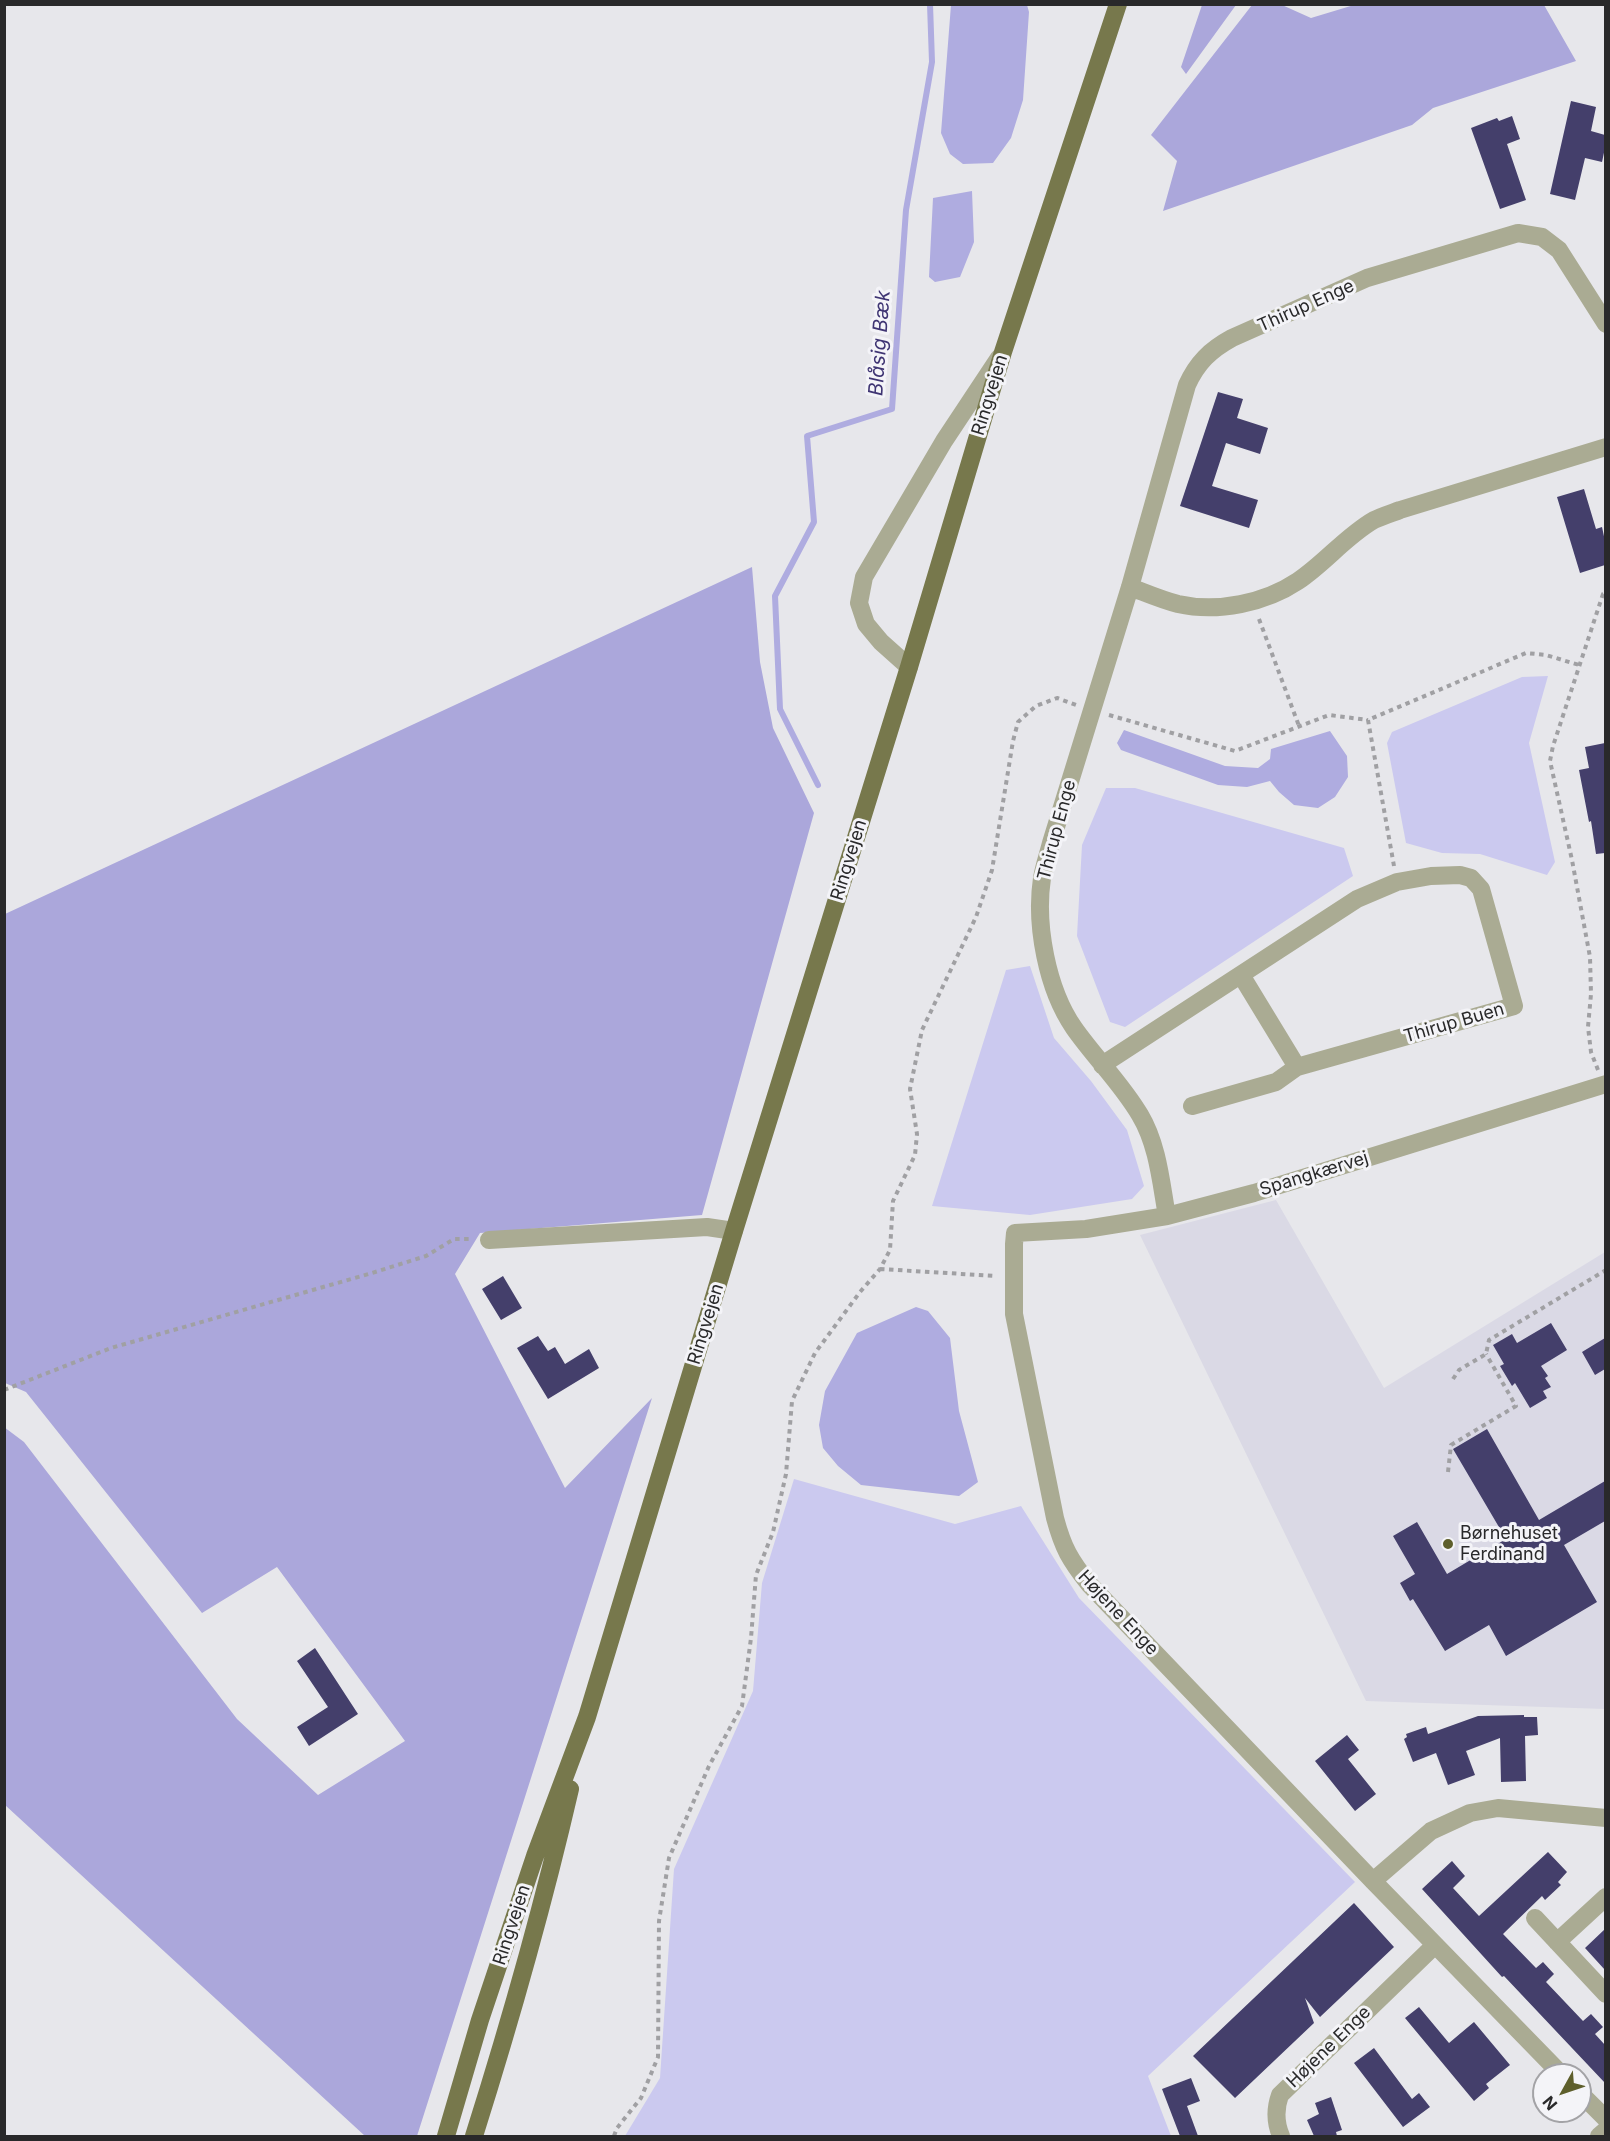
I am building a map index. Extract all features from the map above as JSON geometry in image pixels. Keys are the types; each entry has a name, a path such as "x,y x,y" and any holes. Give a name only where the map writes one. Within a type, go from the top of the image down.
{"main road":[{"name":"Ringvejen","path":"446,2136 483,2009 535,1856 587,1717 734,1231 909,667 1003,352 1119,4"},
{"name":"Ringvejen","path":"474,2136 506,2033 553,1864 587,1717"}],"street":[{"name":"Thirup Enge","path":"1167,1216 1158,1159 1141,1116 1072,1026 1053,985 1044,950 1040,915 1042,879 1051,843 1130,588 1193,370 1216,347 1367,278 1518,233 1542,237 1558,250 1605,324"},
{"path":"909,667 881,642 866,624 859,603 864,577 944,441 1003,352"},
{"path":"1130,588 1177,604 1201,608 1224,607 1252,601 1275,593 1298,580 1375,520 1605,447"},
{"name":"Thirup Buen","path":"1192,1106 1276,1082 1297,1067 1514,1005 1481,889 1472,878 1460,875 1431,876 1397,882"},
{"path":"1102,1065 1358,899 1397,882"},
{"path":"1241,975 1297,1067"},
{"name":"Spangkærvej","path":"1015,1233 1086,1229 1167,1216 1254,1193 1604,1084"},
{"path":"489,1240 707,1227 734,1231"},
{"name":"Højene Enge","path":"1015,1233 1014,1314 1055,1518 1061,1543 1072,1562 1089,1584 1550,2063"},
{"path":"1373,1881 1431,1831 1470,1813 1498,1808 1605,1818"},
{"path":"1557,1942 1605,1897"},
{"path":"1535,1918 1605,1994"},
{"name":"Højene Enge","path":"1281,2136 1277,2127 1276,2108 1280,2095 1435,1945"},
{"path":"1592,2105 1605,2119"},
{"path":"1599,2136 1605,2130"}],"path":[{"path":"1604,1084 1591,1052 1588,1027 1591,994 1590,957 1550,760 1605,592"},
{"path":"1252,601 1299,726"},
{"path":"1397,882 1368,720 1526,653 1546,655 1580,665"},
{"path":"614,2136 617,2128 641,2098 658,2057 659,1922 669,1858 709,1766 742,1706 756,1575 773,1532 786,1474 792,1401 815,1353 880,1269 890,1250 890,1230"},
{"path":"4,1390 111,1348 426,1256 454,1239 489,1240"},
{"path":"880,1269 1013,1277"},
{"path":"1448,1472 1451,1445 1516,1406 1486,1354 1489,1340 1605,1270"},
{"path":"1454,1379 1459,1370 1486,1354"}],"shaded area":[{"path":"951,5 1027,5 1029,12 1023,100 1011,138 993,163 963,164 950,154 941,133"},
{"path":"1202,5 1236,5 1186,74 1181,67"},
{"path":"1252,5 1282,5 1311,18 1354,5 1544,5 1576,61 1433,108 1412,125 1163,211 1177,161 1151,135"},
{"path":"972,191 974,242 960,277 935,282 929,277 933,198"},
{"path":"752,567 760,662 773,728 814,813 702,1215 480,1233 455,1274 565,1488 652,1398 417,2136 365,2136 5,1805 4,1427 24,1442 237,1719 318,1795 405,1741 277,1567 202,1613 26,1392 5,1383 5,914"},
{"path":"1548,676 1529,743 1555,862 1547,875 1480,854 1442,853 1406,843 1387,743 1392,732 1522,677"},
{"path":"1124,730 1225,766 1258,768 1270,759 1271,749 1330,731 1347,756 1348,777 1335,797 1318,808 1294,805 1270,781 1247,787 1218,785 1121,750 1117,743"},
{"path":"1106,788 1135,788 1344,848 1353,876 1125,1027 1110,1022 1077,936 1082,845"},
{"path":"1030,966 1054,1038 1091,1081 1127,1130 1144,1186 1132,1199 1030,1215 932,1206 1006,970"},
{"name":"Børnehuset Ferdinand","path":"1276,1200 1384,1388 1605,1252 1605,1709 1366,1701 1140,1235"},
{"path":"916,1307 928,1311 950,1338 959,1411 978,1482 959,1496 861,1485 838,1466 823,1448 819,1425 825,1391 857,1333"},
{"path":"794,1479 955,1524 1021,1506 1079,1598 1355,1882 1148,2076 1171,2136 625,2136 660,2078 674,1869 753,1691 762,1583"}],"building":[{"path":"1571,101 1596,107 1591,131 1605,135 1602,162 1585,158 1575,200 1550,194"},
{"path":"1512,116 1520,139 1507,144 1526,200 1500,209 1471,128 1497,118 1499,121"},
{"path":"1218,392 1243,399 1237,418 1268,428 1260,454 1226,443 1212,486 1258,500 1249,528 1180,506"},
{"path":"1584,489 1596,529 1602,527 1605,541 1605,565 1580,573 1557,497"},
{"path":"1605,743 1605,853 1596,854 1579,770 1589,768 1585,747"},
{"path":"503,1276 522,1308 501,1320 482,1289"},
{"path":"1551,1323 1567,1350 1541,1366 1548,1376 1545,1378 1551,1387 1543,1391 1547,1398 1530,1408 1515,1383 1512,1386 1500,1366 1504,1364 1493,1345 1512,1334 1517,1343"},
{"path":"538,1336 548,1351 555,1347 565,1364 589,1349 599,1368 548,1399 517,1348"},
{"path":"1605,1338 1605,1369 1595,1375 1582,1352"},
{"path":"1487,1429 1539,1520 1605,1481 1605,1521 1564,1545 1597,1602 1506,1656 1489,1625 1445,1651 1413,1599 1410,1601 1400,1583 1415,1574 1393,1536 1417,1522 1447,1574 1506,1539 1453,1449"},
{"path":"315,1648 358,1714 309,1746 297,1727 328,1707 297,1661"},
{"path":"1524,1715 1524,1717 1537,1717 1538,1735 1525,1736 1526,1781 1501,1782 1500,1738 1466,1751 1475,1775 1448,1785 1436,1753 1413,1762 1404,1739 1407,1737 1406,1734 1426,1727 1428,1734 1478,1716"},
{"path":"1347,1735 1359,1750 1348,1759 1376,1794 1355,1811 1315,1761"},
{"path":"1548,1852 1567,1872 1558,1882 1561,1885 1545,1900 1542,1896 1503,1934 1536,1968 1543,1962 1554,1974 1546,1982 1583,2021 1591,2014 1603,2027 1595,2034 1605,2045 1605,2083 1592,2069 1592,2063 1586,2063 1504,1976 1502,1977 1422,1889 1452,1861 1465,1876 1453,1888 1479,1916"},
{"path":"1354,1903 1394,1947 1320,2017 1305,1998 1314,2023 1235,2098 1193,2056"},
{"path":"1605,1929 1605,1970 1585,1948"},
{"path":"1419,2007 1449,2043 1474,2022 1510,2065 1486,2084 1489,2088 1474,2101 1405,2018"},
{"path":"1374,2048 1412,2099 1419,2093 1430,2107 1403,2127 1354,2063"},
{"path":"1191,2078 1200,2101 1187,2106 1198,2136 1180,2136 1162,2089"},
{"path":"1331,2097 1342,2130 1336,2132 1337,2136 1314,2136 1307,2120 1319,2114 1315,2103"}],"waterway":[{"name":"Blåsig Bæk","path":"818,785 780,709 775,596 814,522 807,436 892,409 906,210 932,62 930,4"}],"place":[{"name":"Børnehuset Ferdinand","path":"1448,1544"}]}
